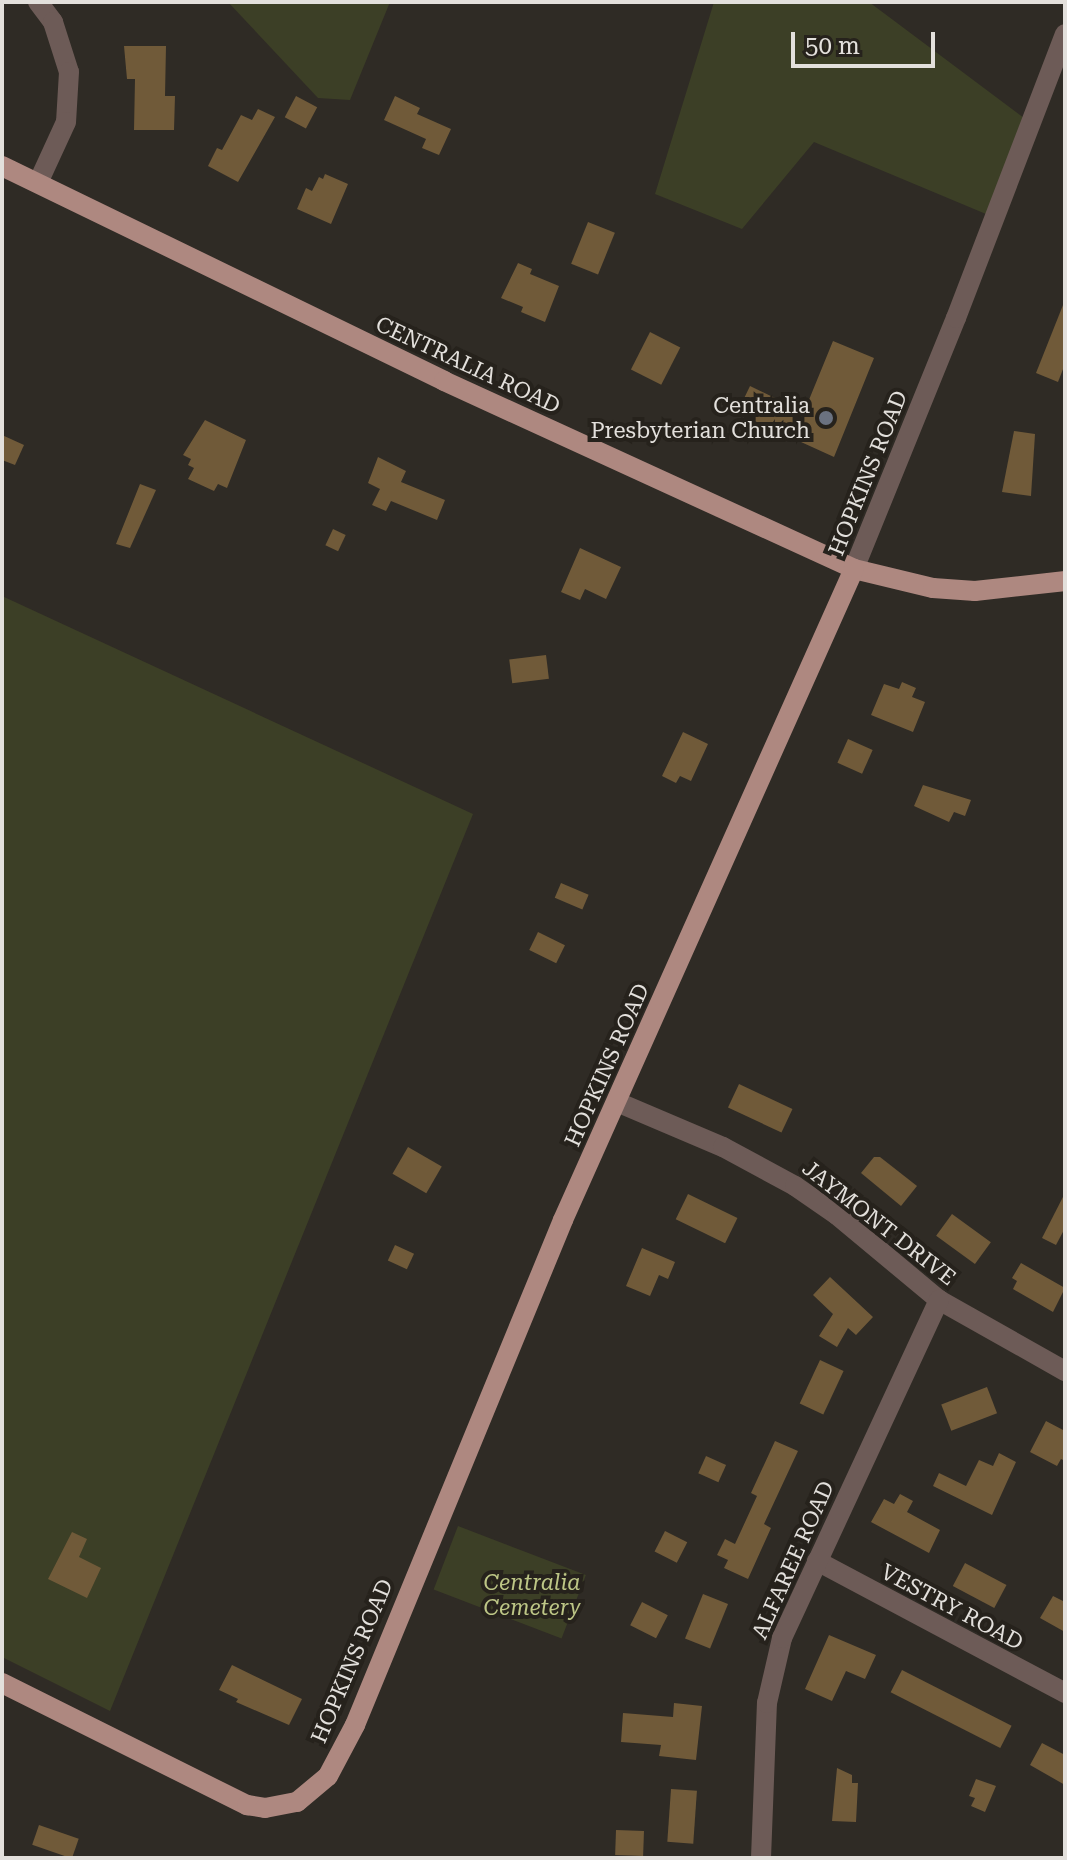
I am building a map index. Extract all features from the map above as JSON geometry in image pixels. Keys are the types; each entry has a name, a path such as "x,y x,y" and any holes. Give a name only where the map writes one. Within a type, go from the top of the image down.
{"main road":[{"name":"CENTRALIA ROAD","path":"2,166 444,381 854,569 933,588 975,591 1065,581"},
{"name":"HOPKINS ROAD","path":"2,1683 247,1805 280,1807 316,1790 328,1776 355,1725 436,1521 617,1102 854,569"}],"street":[{"path":"38,2 53,22 69,72 66,122 38,183"},
{"name":"HOPKINS ROAD","path":"854,569 956,318 1065,34"},
{"name":"JAYMONT DRIVE","path":"617,1102 737,1154 795,1186 837,1215 939,1300 1065,1371"},
{"name":"ALFAREE ROAD","path":"761,1858 767,1703 772,1670 782,1638 939,1300"},
{"name":"VESTRY ROAD","path":"817,1561 1065,1693"}],"green space":[{"path":"228,2 390,2 350,100 318,98"},
{"path":"714,2 869,2 1024,118 986,214 814,142 742,229 655,194"},
{"path":"2,596 473,814 110,1711 2,1657"},
{"name":"Centralia Cemetery","path":"458,1526 586,1575 562,1639 434,1589"}],"building":[{"path":"124,46 166,46 165,96 175,96 174,130 134,130 135,79 127,79"},
{"path":"296,96 317,107 306,128 285,117"},
{"path":"395,96 420,108 417,114 451,129 439,155 422,148 426,139 384,120"},
{"path":"258,109 275,117 238,182 208,166 217,148 222,150 241,115 252,120"},
{"path":"325,174 348,184 331,224 297,209 306,188 312,191 319,177 323,179"},
{"path":"588,222 615,233 598,275 571,264"},
{"path":"518,263 532,269 530,274 559,286 545,322 521,312 523,307 501,298"},
{"path":"1065,300 1065,364 1058,382 1036,373"},
{"path":"650,332 680,347 661,385 631,369"},
{"name":"Centralia Presbyterian Church","path":"833,341 874,358 834,457 737,413 750,386 804,412"},
{"path":"205,420 246,440 227,488 218,484 214,491 188,479 194,468 188,465 191,459 183,455"},
{"path":"1014,431 1035,434 1031,496 1002,492"},
{"path":"2,435 24,445 15,465 2,460"},
{"path":"378,457 406,471 401,482 445,500 437,520 391,501 386,511 372,505 380,489 368,483"},
{"path":"140,484 156,490 130,548 116,544"},
{"path":"333,529 346,535 338,551 325,545"},
{"path":"580,548 621,567 606,599 585,589 580,600 561,592"},
{"path":"546,655 549,679 512,683 509,660"},
{"path":"902,682 916,688 912,697 925,702 913,732 871,715 884,684 899,689"},
{"path":"683,732 708,744 691,781 680,776 676,783 662,776"},
{"path":"848,739 873,750 862,774 837,763"},
{"path":"923,785 971,800 965,816 954,812 949,822 914,806"},
{"path":"561,883 589,895 582,909 555,898"},
{"path":"538,932 565,945 556,963 529,950"},
{"path":"739,1084 792,1109 781,1132 728,1108"},
{"path":"408,1147 442,1166 426,1193 392,1174"},
{"path":"874,1157 880,1157 917,1186 901,1206 861,1173"},
{"path":"1065,1193 1065,1228 1056,1245 1042,1238"},
{"path":"688,1194 737,1218 725,1243 676,1219"},
{"path":"952,1214 991,1242 975,1264 936,1236"},
{"path":"395,1245 414,1254 407,1269 388,1260"},
{"path":"642,1248 675,1262 668,1279 659,1275 650,1296 626,1286"},
{"path":"1021,1263 1065,1288 1053,1312 1013,1289 1017,1281 1012,1278"},
{"path":"830,1277 873,1317 856,1335 848,1328 837,1347 819,1336 833,1314 813,1295"},
{"path":"820,1360 844,1371 823,1414 800,1404"},
{"path":"987,1387 997,1413 951,1431 941,1405"},
{"path":"1046,1421 1065,1431 1065,1461 1061,1459 1057,1466 1030,1452"},
{"path":"775,1441 798,1451 764,1524 771,1528 748,1579 724,1568 728,1560 717,1555 725,1539 735,1544 757,1496 751,1493"},
{"path":"999,1453 1016,1462 992,1515 933,1486 939,1473 966,1486 979,1460 993,1466"},
{"path":"706,1456 726,1465 718,1482 698,1473"},
{"path":"900,1494 913,1501 907,1512 940,1530 929,1553 871,1522 884,1499 894,1504"},
{"path":"665,1531 687,1542 677,1563 655,1551"},
{"path":"72,1532 87,1539 79,1557 101,1568 87,1598 48,1579"},
{"path":"965,1563 1006,1585 994,1608 953,1586"},
{"path":"703,1594 728,1604 710,1649 685,1639"},
{"path":"1053,1596 1065,1602 1065,1632 1040,1618"},
{"path":"642,1602 668,1615 656,1638 630,1625"},
{"path":"829,1635 876,1655 865,1679 846,1671 832,1701 805,1689"},
{"path":"232,1665 302,1699 289,1725 236,1702 238,1699 219,1690"},
{"path":"902,1670 1012,1726 1000,1748 891,1692"},
{"path":"674,1703 702,1706 696,1760 659,1756 661,1745 621,1742 623,1713 673,1717"},
{"path":"1042,1743 1065,1755 1065,1785 1030,1765"},
{"path":"837,1768 852,1775 852,1783 858,1783 856,1822 832,1821"},
{"path":"976,1779 996,1786 985,1812 971,1806 975,1798 969,1796"},
{"path":"671,1789 697,1791 693,1844 667,1842"},
{"path":"39,1825 79,1839 72,1858 32,1845"},
{"path":"616,1830 644,1831 643,1856 615,1855"}],"place":[{"name":"Centralia Presbyterian Church","path":"826,418"}]}
